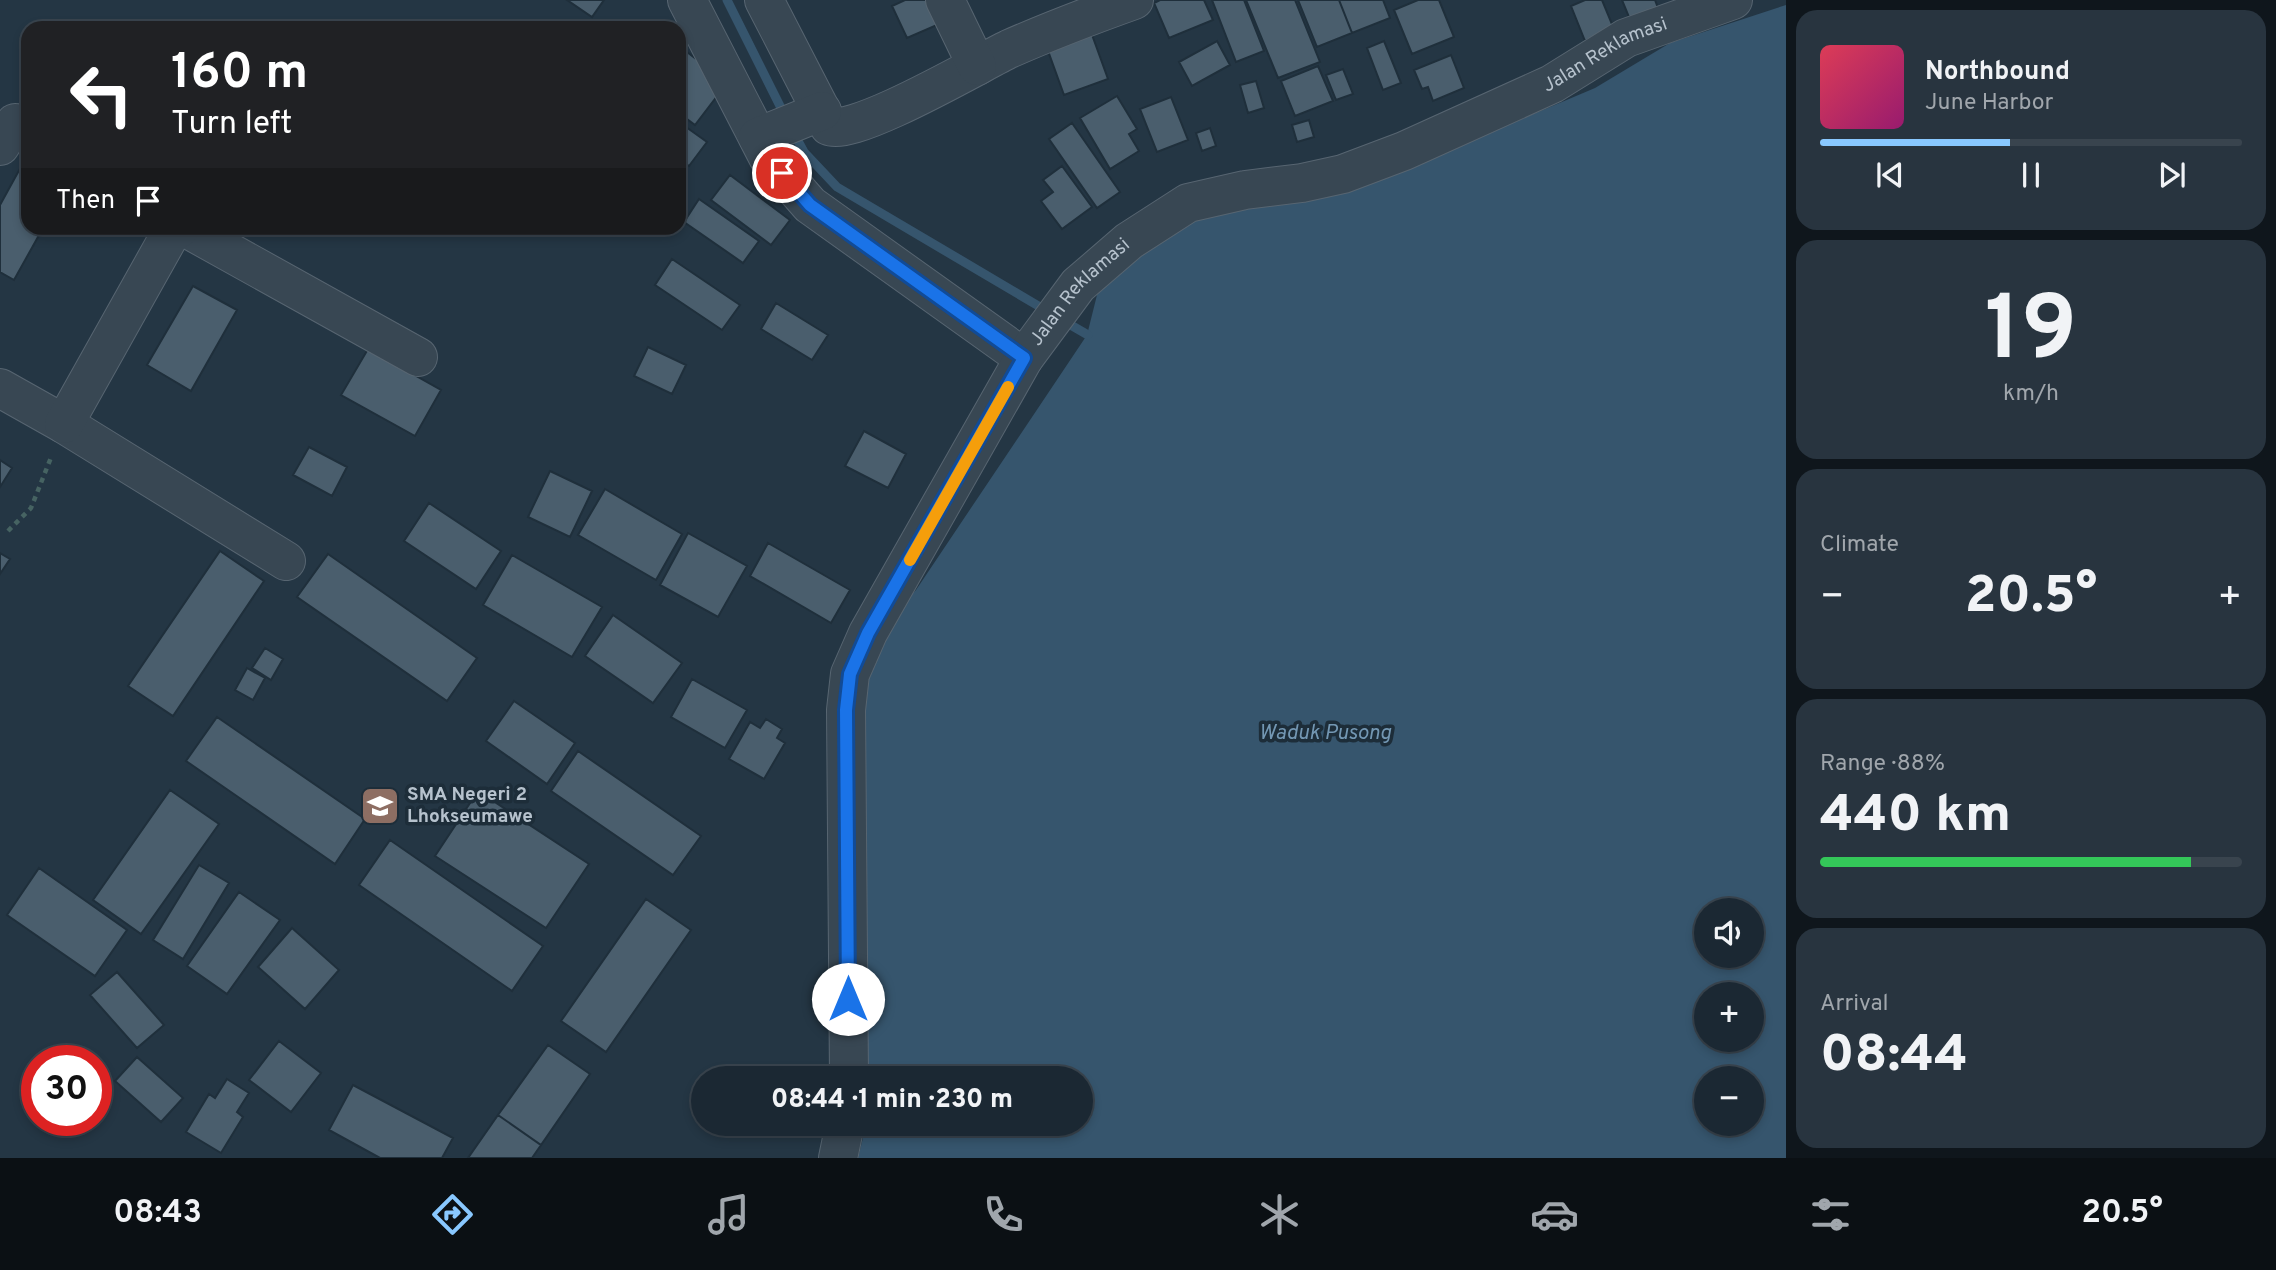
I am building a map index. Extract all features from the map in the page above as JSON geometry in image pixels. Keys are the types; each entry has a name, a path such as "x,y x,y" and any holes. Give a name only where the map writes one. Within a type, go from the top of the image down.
{"street":[{"path":"687,0 762,135 768,157 810,205 1029,352"},
{"path":"764,0 829,117"},
{"path":"945,0 977,66"},
{"name":"Jalan Reklamasi","path":"849,1066 846,710 850,674 868,633 1029,352 1078,285 1129,240 1188,204 1245,190 1302,183 1343,174 1404,151 1552,84 1626,38 1733,0"},
{"path":"762,135 912,99 1009,50 1127,1"},
{"path":"64,424 170,235"},
{"path":"199,235 418,357"},
{"path":"0,388 64,424 286,561"},
{"path":"838,1158 843,1136"}],"path":[{"path":"8,531 31,508 64,424"}],"water":[{"name":"Waduk Pusong","path":"1786,5 1786,1158 858,1158 863,1136 1093,1136 1093,1066 865,1066 864,679 896,611 916,590 1087,335 1097,295 1128,263 1200,216 1427,159 1595,88 1670,43"}],"building":[{"path":"567,0 604,0 592,17"},
{"path":"905,0 926,0 937,25 907,38 892,6"},
{"path":"1160,0 1204,0 1213,20 1169,38 1154,3"},
{"path":"1212,0 1244,0 1264,51 1236,62"},
{"path":"1246,0 1295,0 1320,62 1278,78"},
{"path":"1298,0 1339,0 1352,33 1317,47"},
{"path":"1339,0 1383,0 1390,18 1352,33"},
{"path":"1418,0 1439,0 1454,37 1412,54 1394,10"},
{"path":"1585,0 1602,0 1614,29 1585,41 1571,6"},
{"path":"1622,0 1655,0 1661,16 1633,27"},
{"path":"1091,32 1108,79 1064,95 1047,48"},
{"path":"1217,41 1230,65 1192,86 1179,62"},
{"path":"1384,41 1401,83 1383,90 1367,48"},
{"path":"686,53 727,83 695,125 686,118"},
{"path":"1451,55 1464,88 1433,101 1428,87 1422,89 1414,70"},
{"path":"1318,66 1333,101 1295,116 1281,81"},
{"path":"1343,69 1353,94 1336,100 1326,75"},
{"path":"1256,81 1264,108 1248,113 1240,85"},
{"path":"1117,96 1137,129 1129,134 1139,151 1110,169 1080,118"},
{"path":"1171,97 1188,140 1157,152 1140,109"},
{"path":"1309,120 1314,137 1297,142 1292,125"},
{"path":"1072,123 1120,192 1097,208 1049,139"},
{"path":"686,127 707,142 689,166 686,164"},
{"path":"1210,128 1216,146 1202,151 1196,133"},
{"path":"1062,166 1092,207 1062,229 1041,201 1053,192 1043,180"},
{"path":"21,167 21,235 39,235 14,280 0,272 0,205"},
{"path":"730,175 790,220 771,245 711,200"},
{"path":"699,199 759,241 743,263 686,223"},
{"path":"672,259 740,305 722,330 655,285"},
{"path":"193,286 237,310 191,391 147,365"},
{"path":"776,303 828,335 812,360 761,329"},
{"path":"648,347 686,365 672,394 634,376"},
{"path":"368,349 441,390 415,436 341,395"},
{"path":"864,431 906,454 888,488 845,466"},
{"path":"309,447 347,467 332,496 293,475"},
{"path":"0,460 12,468 0,487"},
{"path":"550,471 592,491 570,537 528,517"},
{"path":"605,489 682,534 656,580 578,535"},
{"path":"429,503 501,551 476,589 404,541"},
{"path":"688,533 747,566 718,617 660,585"},
{"path":"768,543 850,590 831,623 750,576"},
{"path":"220,551 264,581 173,716 128,686"},
{"path":"0,553 10,559 0,574"},
{"path":"328,554 477,658 447,701 297,597"},
{"path":"512,555 602,607 572,657 483,605"},
{"path":"613,615 682,663 653,703 585,656"},
{"path":"265,648 283,659 271,680 252,668"},
{"path":"247,668 265,678 253,700 235,690"},
{"path":"692,679 747,710 725,748 671,717"},
{"path":"514,701 575,743 547,784 486,741"},
{"path":"217,717 365,819 335,864 186,761"},
{"path":"766,719 782,729 777,738 785,743 764,779 729,759 750,722 760,728"},
{"path":"578,751 701,836 673,875 551,791"},
{"path":"170,790 219,824 141,934 93,900"},
{"path":"478,791 589,864 546,928 435,856"},
{"path":"390,840 543,946 512,991 359,885"},
{"path":"199,865 229,883 183,959 153,940"},
{"path":"39,868 127,930 95,976 7,915"},
{"path":"239,892 280,920 227,994 187,966"},
{"path":"646,899 691,930 606,1052 561,1021"},
{"path":"292,928 339,970 305,1009 258,967"},
{"path":"117,972 164,1025 137,1048 90,995"},
{"path":"279,1041 321,1073 291,1112 249,1080"},
{"path":"548,1045 590,1074 541,1145 498,1115"},
{"path":"137,1057 183,1098 161,1122 115,1081"},
{"path":"227,1079 249,1093 237,1112 243,1117 221,1153 186,1132 209,1094 215,1098"},
{"path":"353,1085 453,1138 442,1158 380,1158 329,1130"},
{"path":"498,1115 541,1145 532,1158 468,1158"}],"waterway":[{"path":"727,0 785,116"},
{"path":"793,132 804,152 837,187 1047,311"},
{"path":"1062,320 1088,335"}],"slow traffic":[{"path":"910,560 1008,387"}],"place":[{"name":"SMA Negeri 2 Lhokseumawe","path":"380,806"}],"route":[{"path":"782,173 810,205 853,238 1024,358 868,633 850,674 846,710 848,999"}]}
